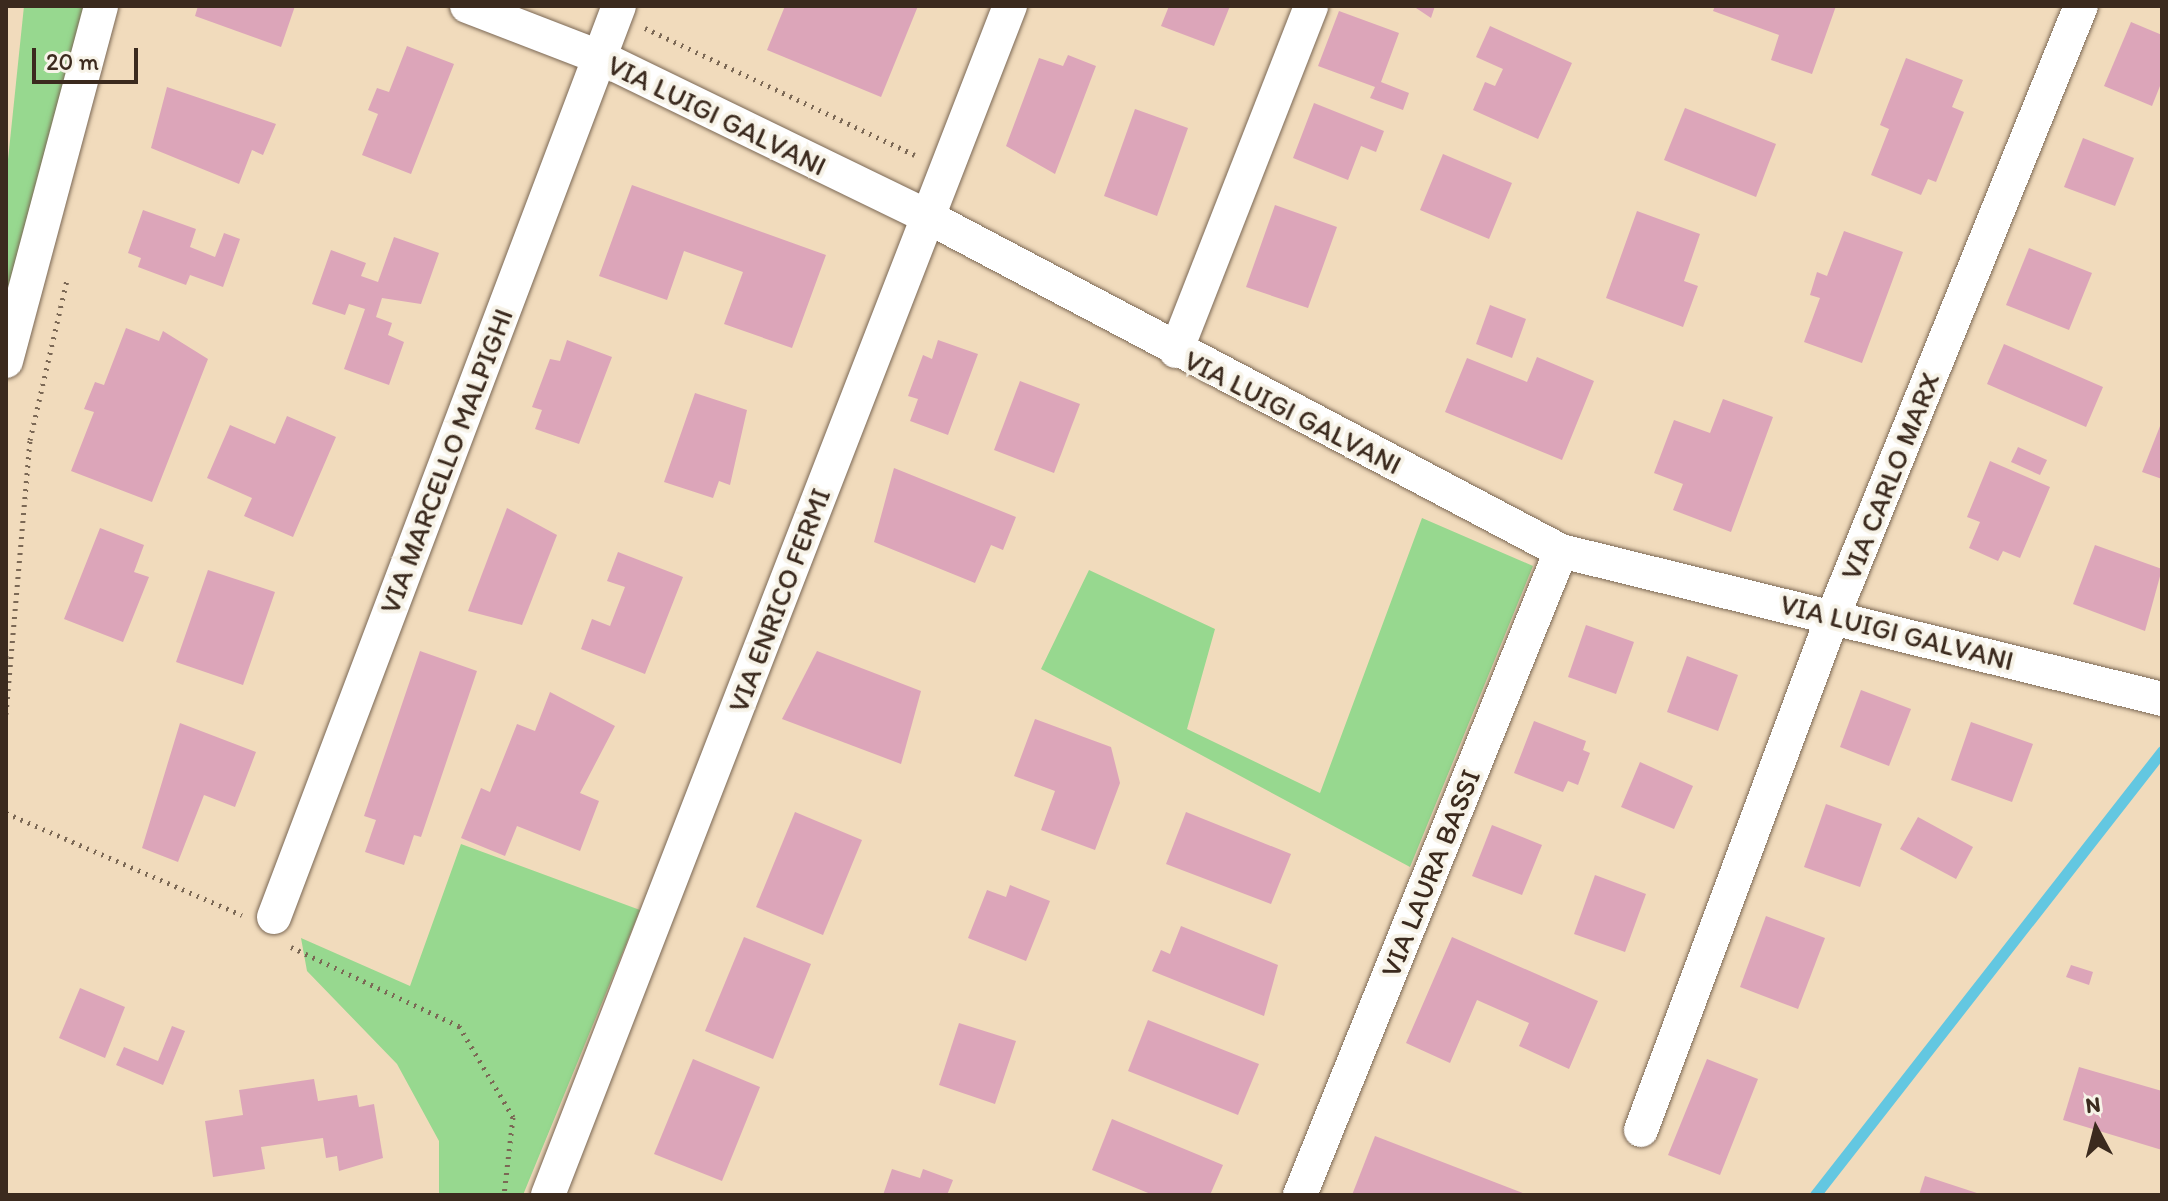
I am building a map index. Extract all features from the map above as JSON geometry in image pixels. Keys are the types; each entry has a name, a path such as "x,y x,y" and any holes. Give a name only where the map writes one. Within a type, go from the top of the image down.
{"street":[{"path":"6,361 101,6"},
{"name":"VIA LUIGI GALVANI","path":"467,6 599,57 928,217 1176,351 1561,551 2162,699"},
{"name":"VIA ENRICO FERMI","path":"548,1195 1010,6"},
{"path":"1176,351 1311,6"},
{"name":"VIA CARLO MARX","path":"1641,1130 1833,616 2081,6"},
{"name":"VIA MARCELLO MALPIGHI","path":"274,917 618,10"},
{"name":"VIA LAURA BASSI","path":"1300,1195 1561,551"}],"path":[{"path":"618,10 913,153 942,181"},
{"path":"6,714 30,440 69,273"},
{"path":"6,813 237,915 274,917 292,949 459,1026 513,1117 504,1195"}],"green space":[{"path":"24,6 86,6 6,326 6,179"},
{"path":"1422,518 1533,566 1410,867 1041,669 1089,570 1215,629 1187,729 1320,793"},
{"path":"461,844 640,910 523,1195 439,1195 439,1141 397,1064 307,971 301,938 410,986"}],"building":[{"path":"198,6 295,6 281,47 195,16"},
{"path":"785,6 918,6 881,97 767,50"},
{"path":"1169,6 1230,6 1214,46 1161,26"},
{"path":"1413,6 1435,6 1431,18"},
{"path":"1715,6 1836,6 1812,74 1771,60 1779,35 1713,11"},
{"path":"1339,11 1399,33 1381,82 1409,93 1403,110 1370,98 1375,87 1318,66"},
{"path":"2131,22 2162,35 2162,81 2152,106 2104,86"},
{"path":"1490,26 1572,63 1538,139 1473,110 1485,82 1495,86 1503,69 1476,57"},
{"path":"407,46 454,64 411,174 362,155 378,114 368,110 377,88 389,92"},
{"path":"1068,55 1096,66 1055,174 1006,146 1039,58 1063,66"},
{"path":"1906,58 1963,80 1952,107 1964,112 1936,182 1928,179 1921,195 1871,175 1889,129 1880,125"},
{"path":"167,87 276,124 263,155 252,150 239,184 151,148"},
{"path":"1314,103 1384,131 1376,152 1361,146 1348,180 1293,158"},
{"path":"1685,108 1776,144 1756,197 1664,160"},
{"path":"1135,109 1188,128 1157,216 1104,196"},
{"path":"2083,138 2134,158 2115,206 2064,187"},
{"path":"1443,154 1512,183 1489,239 1420,210"},
{"path":"632,185 826,255 792,348 724,324 743,272 684,251 667,300 599,276"},
{"path":"1275,205 1337,227 1308,308 1246,287"},
{"path":"143,210 196,229 190,247 215,257 224,233 240,239 223,287 190,275 186,285 138,267 141,258 128,253"},
{"path":"1637,211 1700,234 1684,281 1698,286 1683,327 1606,298"},
{"path":"1844,231 1903,252 1862,363 1804,342 1820,298 1810,295 1817,272 1827,276"},
{"path":"394,237 439,253 421,304 382,298 376,317 392,323 388,335 404,342 389,385 344,369 365,309 349,304 345,315 312,304 331,250 366,263 361,276 378,282"},
{"path":"2029,248 2092,273 2069,330 2006,305"},
{"path":"1490,305 1526,319 1512,358 1476,344"},
{"path":"126,328 159,341 163,331 208,359 152,502 71,471 94,412 84,409 95,382 104,385"},
{"path":"567,340 612,357 579,444 535,429 542,410 532,407 550,359 560,361"},
{"path":"938,340 978,354 948,435 910,421 918,399 908,396 923,355 932,359"},
{"path":"2004,344 2103,387 2086,427 1987,384"},
{"path":"1537,357 1594,381 1562,460 1445,412 1467,358 1527,382"},
{"path":"1020,381 1080,404 1054,473 994,450"},
{"path":"695,393 747,410 730,485 719,481 713,498 664,482"},
{"path":"1723,399 1773,417 1731,532 1673,510 1683,484 1654,473 1674,420 1710,433"},
{"path":"287,416 336,437 293,537 244,516 252,498 207,478 230,425 275,444"},
{"path":"2162,421 2162,479 2142,472"},
{"path":"2018,447 2047,460 2040,475 2011,462"},
{"path":"1990,461 2050,487 2020,558 2003,551 1998,561 1969,548 1980,522 1967,517"},
{"path":"894,468 1016,517 1003,550 991,545 975,583 874,542"},
{"path":"507,508 557,535 522,625 468,611"},
{"path":"100,528 144,545 134,572 149,577 123,642 64,619"},
{"path":"2095,545 2162,569 2145,631 2073,604"},
{"path":"618,552 683,577 645,674 581,649 592,619 610,626 625,587 607,581"},
{"path":"208,570 275,592 243,685 176,662"},
{"path":"1586,625 1634,642 1616,694 1568,677"},
{"path":"420,651 477,671 421,837 414,835 404,865 365,852 376,820 364,816"},
{"path":"817,651 921,691 901,764 782,719"},
{"path":"1687,656 1738,675 1718,731 1667,712"},
{"path":"1861,690 1911,709 1889,766 1840,747"},
{"path":"550,692 615,726 580,793 599,801 580,851 517,826 505,856 461,838 481,788 490,792 517,724 535,731"},
{"path":"1035,719 1111,747 1120,783 1095,850 1041,830 1055,791 1014,776"},
{"path":"1534,721 1586,741 1583,750 1590,753 1578,785 1568,781 1563,792 1514,773"},
{"path":"1971,722 2033,744 2012,802 1951,780"},
{"path":"180,723 256,752 235,807 204,795 178,862 142,848"},
{"path":"1640,762 1693,786 1674,829 1621,807"},
{"path":"1826,804 1882,824 1860,887 1804,867"},
{"path":"795,812 862,840 823,935 756,907"},
{"path":"1186,812 1291,854 1271,904 1166,864"},
{"path":"1918,817 1973,847 1956,879 1900,849"},
{"path":"1492,825 1542,845 1522,895 1472,876"},
{"path":"1595,875 1646,894 1625,952 1574,934"},
{"path":"1010,885 1050,901 1026,961 968,938 987,890 1006,897"},
{"path":"1766,916 1825,938 1798,1009 1740,987"},
{"path":"1181,926 1278,965 1264,1016 1152,971 1161,950 1170,954"},
{"path":"744,937 811,964 773,1059 705,1031"},
{"path":"1452,937 1598,1001 1569,1069 1519,1046 1529,1023 1477,1000 1450,1063 1406,1043"},
{"path":"2071,965 2093,972 2089,985 2066,977"},
{"path":"80,988 125,1007 105,1058 59,1038"},
{"path":"1148,1020 1259,1064 1238,1115 1128,1071"},
{"path":"959,1023 1016,1041 995,1104 939,1085"},
{"path":"172,1026 185,1031 163,1085 116,1065 124,1047 158,1061"},
{"path":"693,1059 760,1087 722,1181 654,1154"},
{"path":"1707,1059 1758,1079 1720,1175 1668,1155"},
{"path":"2079,1067 2162,1091 2162,1150 2063,1120"},
{"path":"314,1079 318,1101 357,1095 359,1107 374,1104 383,1158 339,1171 337,1156 326,1158 323,1138 261,1147 265,1169 213,1177 205,1121 243,1115 239,1090"},
{"path":"1112,1119 1223,1165 1210,1195 1153,1195 1092,1170"},
{"path":"1375,1136 1528,1195 1352,1195"},
{"path":"892,1169 920,1178 923,1169 953,1180 947,1195 883,1195"},
{"path":"1925,1176 1980,1194 1980,1195 1919,1195"}],"waterway":[{"path":"1815,1195 2162,751"}]}
